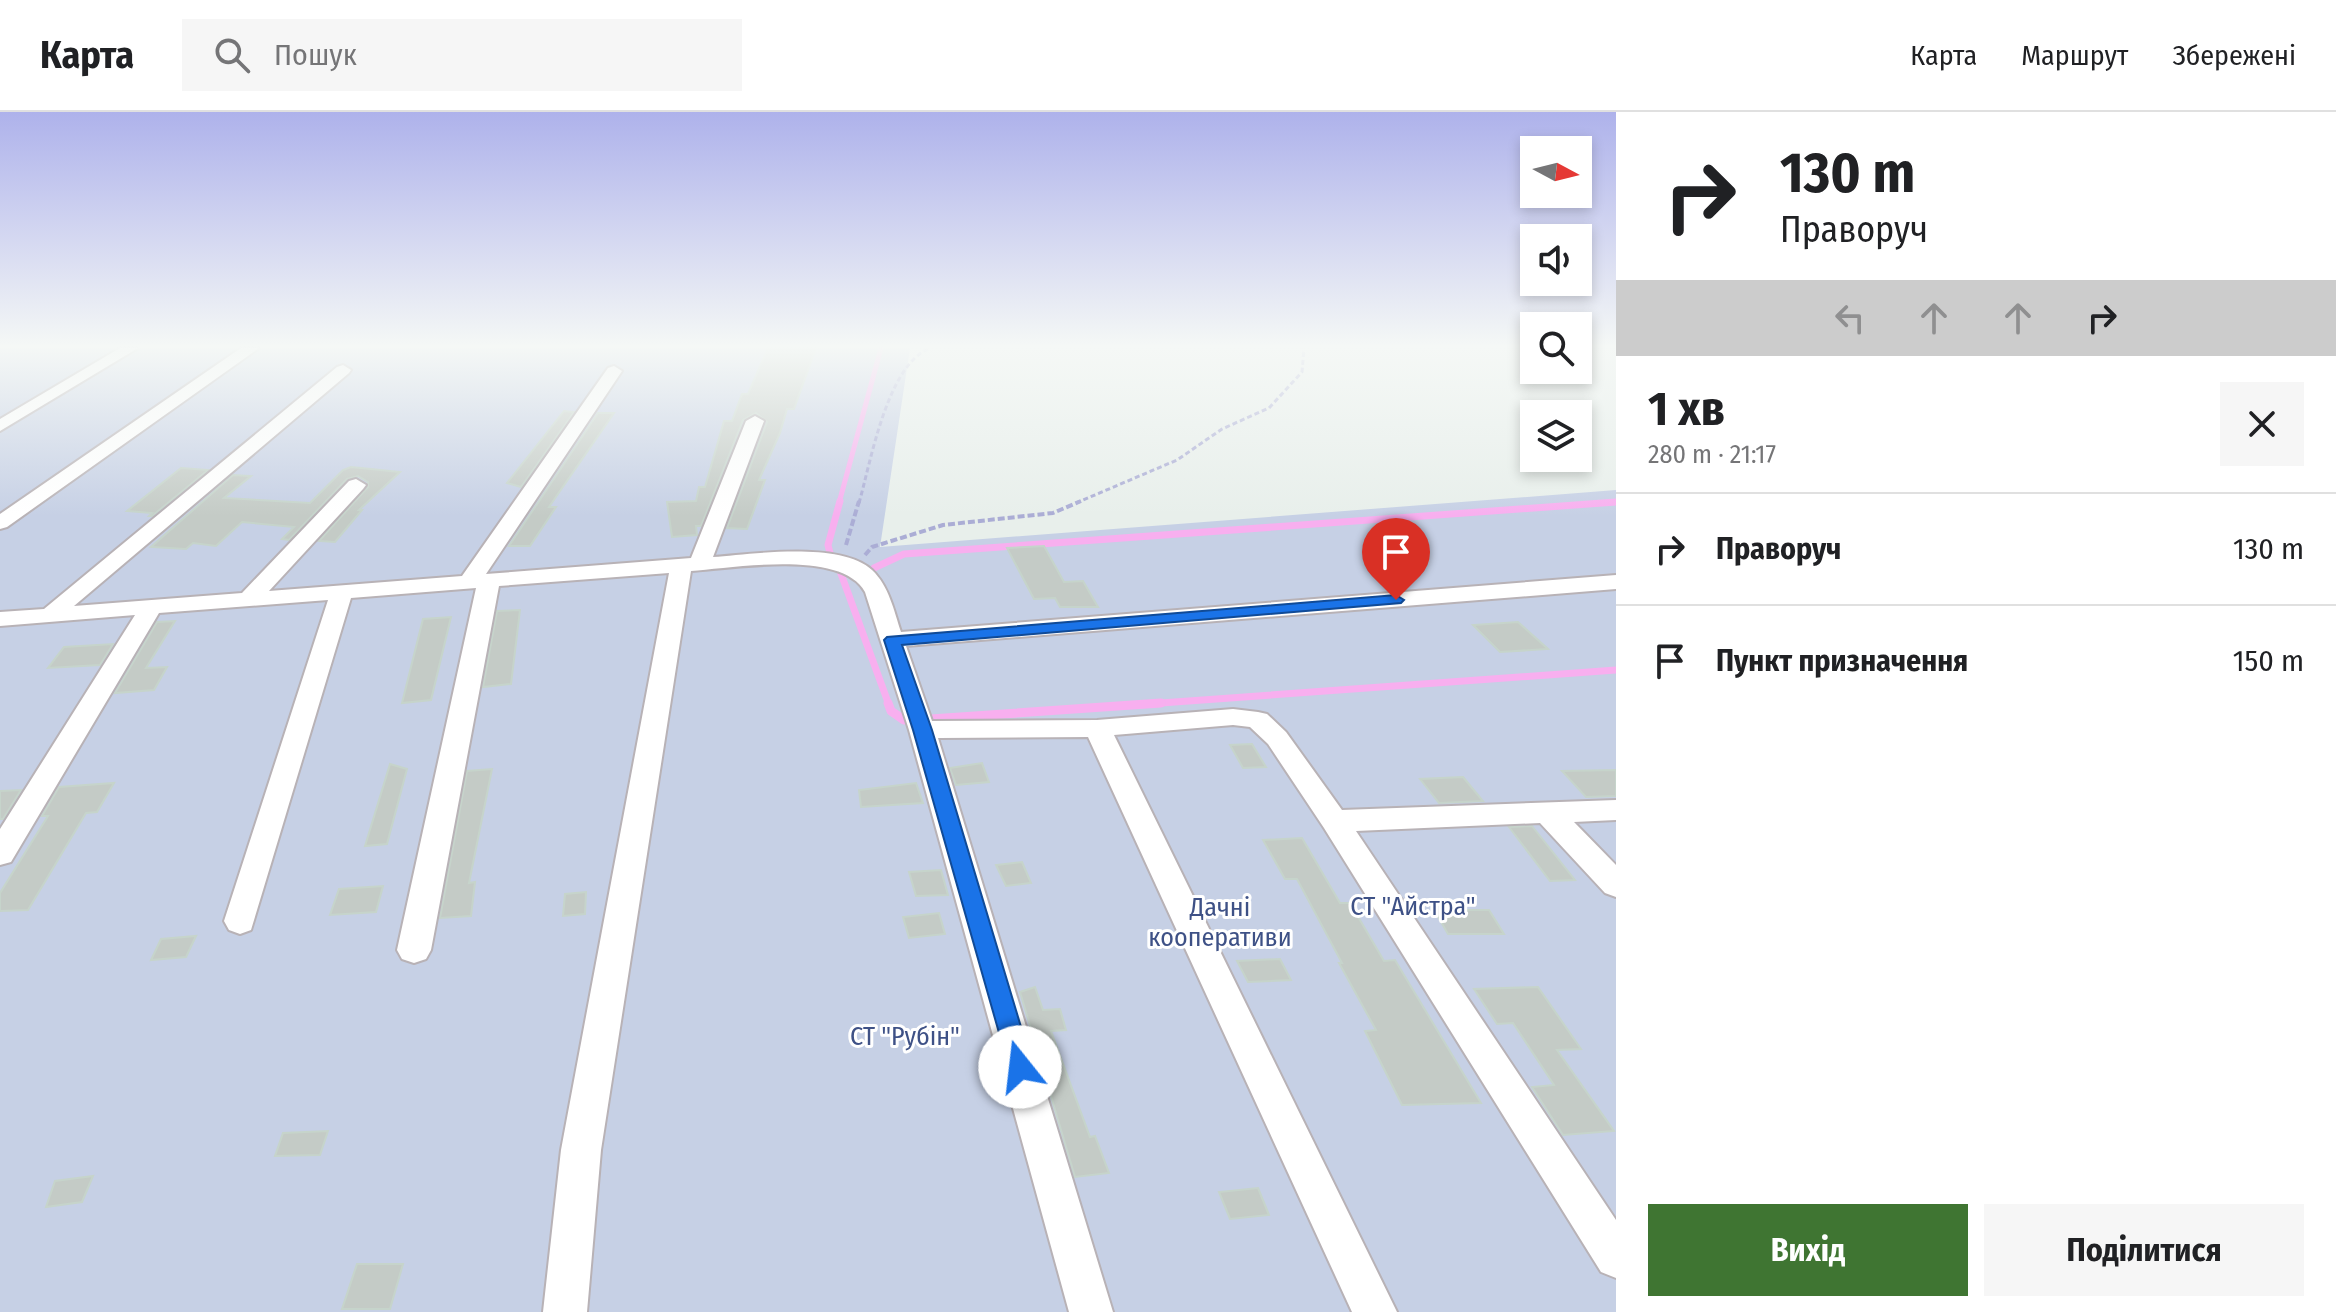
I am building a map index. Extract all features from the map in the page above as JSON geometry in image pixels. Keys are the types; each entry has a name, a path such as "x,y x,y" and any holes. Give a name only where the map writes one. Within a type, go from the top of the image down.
{"street":[{"path":"0,426 37,404"},
{"path":"0,523 171,404"},
{"path":"50,615 302,404"},
{"path":"414,950 480,581 593,404"},
{"path":"565,1312 581,1150 690,565 755,421"},
{"path":"248,600 356,485"},
{"path":"0,619 788,559 847,565 864,574 876,592 922,730 1091,1312"},
{"path":"893,640 1616,582"},
{"path":"240,921 342,592"},
{"path":"0,854 151,608"},
{"path":"922,730 1097,728 1233,717 1258,720 1277,738 1334,821 1616,1257"},
{"path":"1097,728 1375,1312"},
{"path":"1334,821 1616,810"},
{"path":"1548,813 1616,885"}],"path":[{"path":"847,565 890,404"},
{"path":"847,565 872,547 943,525 1053,513 1177,460 1222,429 1273,404"}],"green space":[{"path":"0,404 902,404 880,547 1616,490 1616,1312 0,1312"}],"building":[{"path":"738,404 796,404 794,409 787,409 759,480 765,480 747,529 727,528 767,422 756,413 743,420 701,526 696,526 697,535 672,537 667,502 696,501 699,487 705,487 724,421 732,421"},
{"path":"564,411 574,412 521,487 507,483"},
{"path":"598,413 614,413 549,507 556,507 530,546 509,546"},
{"path":"351,467 400,472 359,510 362,510 335,542 319,541 368,487 368,482 358,476 347,479 289,540 282,539 294,527 242,522 216,546 193,543 186,549 151,547 233,475 251,476 224,498 310,503 343,470"},
{"path":"181,468 208,470 152,516 149,516 152,513 127,511"},
{"path":"1044,546 1064,582 1083,581 1098,607 1060,607 1055,598 1034,599 1007,548"},
{"path":"520,610 511,684 483,687 497,611"},
{"path":"451,617 431,700 402,703 423,619"},
{"path":"175,621 146,668 167,667 154,690 115,693 157,622"},
{"path":"1518,622 1548,649 1500,652 1473,625"},
{"path":"113,644 100,665 48,668 64,647"},
{"path":"1252,744 1266,767 1243,768 1230,745"},
{"path":"982,763 989,782 956,785 950,768"},
{"path":"390,764 407,769 387,844 365,846"},
{"path":"492,769 469,883 475,882 471,916 440,918 467,771"},
{"path":"1616,770 1616,796 1586,797 1562,771"},
{"path":"1463,777 1483,801 1439,803 1420,779"},
{"path":"114,783 97,812 86,813 28,910 0,911 0,893 48,816 42,816 59,787"},
{"path":"916,783 923,803 861,807 859,790"},
{"path":"21,790 3,819 0,819 0,791"},
{"path":"1532,826 1575,880 1550,881 1509,827"},
{"path":"1302,838 1340,903 1350,903 1384,961 1395,960 1481,1103 1402,1105 1365,1031 1376,1030 1339,963 1342,963 1297,879 1285,879 1263,840"},
{"path":"1022,862 1031,883 1006,886 996,865"},
{"path":"941,870 948,895 916,896 909,872"},
{"path":"383,886 376,912 330,915 339,889"},
{"path":"586,892 585,914 563,916 565,894"},
{"path":"1434,910 1489,910 1504,934 1448,934"},
{"path":"939,913 945,934 909,938 903,917"},
{"path":"196,936 186,957 151,960 161,939"},
{"path":"1280,959 1291,980 1248,982 1237,961"},
{"path":"1035,987 1043,1010 1060,1009 1066,1030 1051,1031 1090,1137 1095,1136 1109,1173 1075,1177 1020,992"},
{"path":"1538,987 1581,1049 1557,1050 1614,1131 1563,1135 1532,1087 1554,1085 1513,1023 1497,1024 1474,989"},
{"path":"328,1131 320,1155 275,1156 283,1133"},
{"path":"93,1176 82,1202 46,1207 55,1181"},
{"path":"1258,1188 1269,1215 1230,1219 1219,1192"},
{"path":"357,1264 403,1264 390,1309 342,1309"}],"waterway":[{"path":"839,503 866,404"},
{"path":"830,553 828,545 840,501"},
{"path":"874,568 904,554 1616,502 1599,503"},
{"path":"840,571 889,705"},
{"path":"1151,704 1616,670"},
{"path":"888,703 891,711 904,720"},
{"path":"1151,704 1161,703"},
{"path":"931,719 1151,704"},
{"path":"1133,705 1151,704"}],"route":[{"path":"1020,1067 893,640 1396,600"}],"park label":[{"name":"СТ \"Айстра\"","path":"1413,906"},
{"name":"Дачні кооперативи","path":"1220,922"},
{"name":"СТ \"Рубін\"","path":"905,1036"}]}
